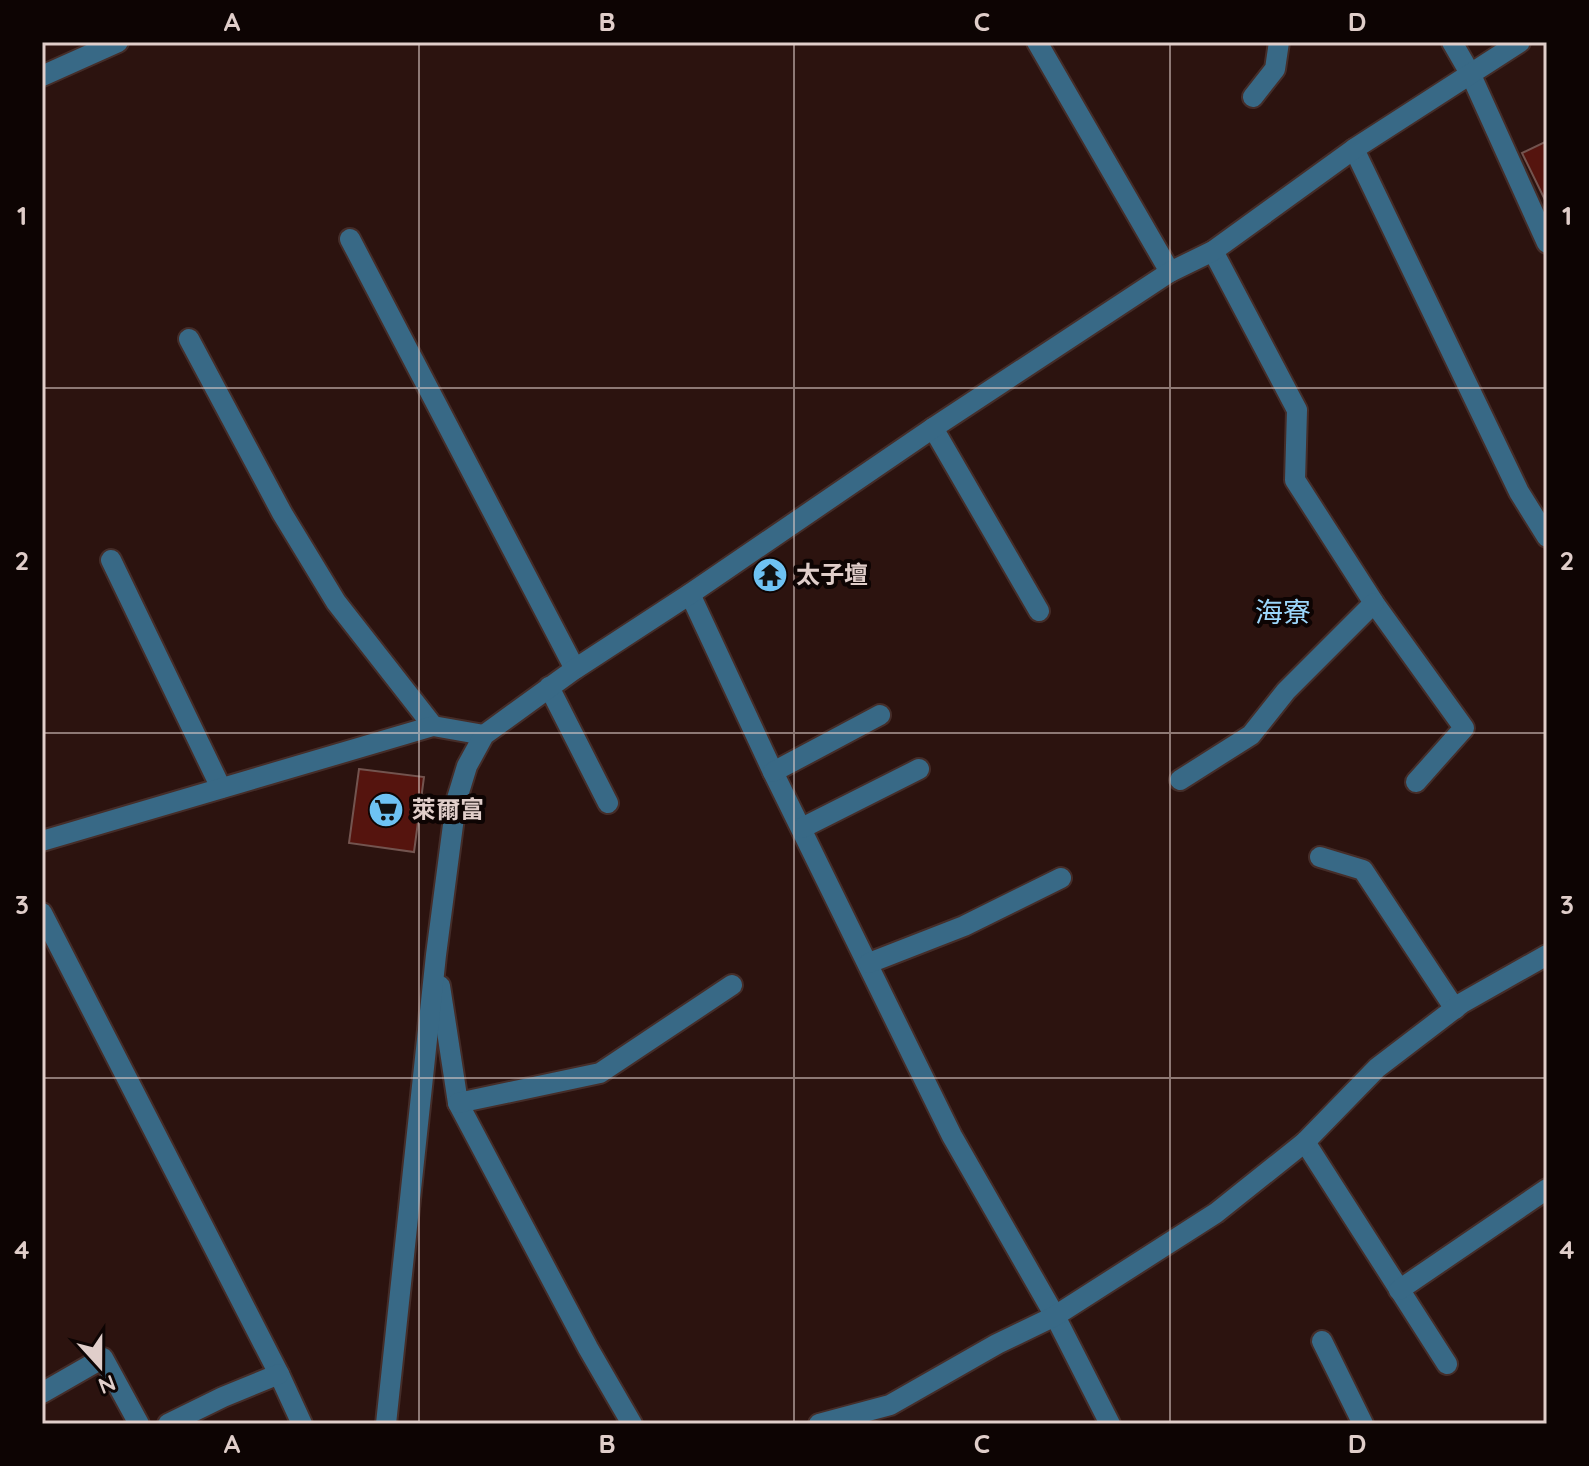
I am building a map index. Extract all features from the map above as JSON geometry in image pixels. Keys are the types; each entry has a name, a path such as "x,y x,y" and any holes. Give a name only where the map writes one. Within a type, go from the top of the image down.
{"street":[{"path":"42,76 118,42"},
{"path":"1037,42 1170,272"},
{"path":"1253,97 1275,69 1279,42"},
{"path":"1452,42 1471,75 1547,243"},
{"path":"386,1424 436,955 456,802 467,766 484,735 575,669 933,428 1170,272 1213,251 1354,149 1520,42"},
{"path":"1354,149 1519,492 1547,537"},
{"path":"350,239 575,669"},
{"path":"1213,251 1297,410 1295,480 1374,603 1464,728 1416,782"},
{"path":"189,339 282,513 336,602 433,726"},
{"path":"933,428 1039,611"},
{"path":"111,560 221,788"},
{"path":"690,594 773,772 952,1136 1055,1316 1110,1424"},
{"path":"1180,780 1251,735 1286,691 1374,603"},
{"path":"549,687 608,803"},
{"path":"773,772 880,715"},
{"path":"42,841 433,726 484,735"},
{"path":"802,828 919,769"},
{"path":"1320,857 1363,870 1455,1009"},
{"path":"869,963 964,926 1061,878"},
{"path":"42,913 302,1424"},
{"path":"436,955 458,1103 588,1348 632,1424"},
{"path":"819,1424 890,1405 997,1344 1055,1316 1216,1213 1305,1142 1377,1068 1455,1009 1547,955"},
{"path":"458,1103 600,1073 732,985"},
{"path":"1305,1142 1447,1364"},
{"path":"1399,1290 1547,1189"},
{"path":"1322,1341 1363,1424"},
{"path":"42,1393 103,1358 139,1424"},
{"path":"168,1424 279,1374"}],"building":[{"path":"1547,141 1547,204 1522,153"},
{"name":"萊爾富","path":"359,769 424,777 414,852 349,843"}],"place":[{"name":"太子壇","path":"770,575"},
{"name":"萊爾富","path":"386,810"}],"district":[{"name":"海寮","path":"1283,612"}]}
